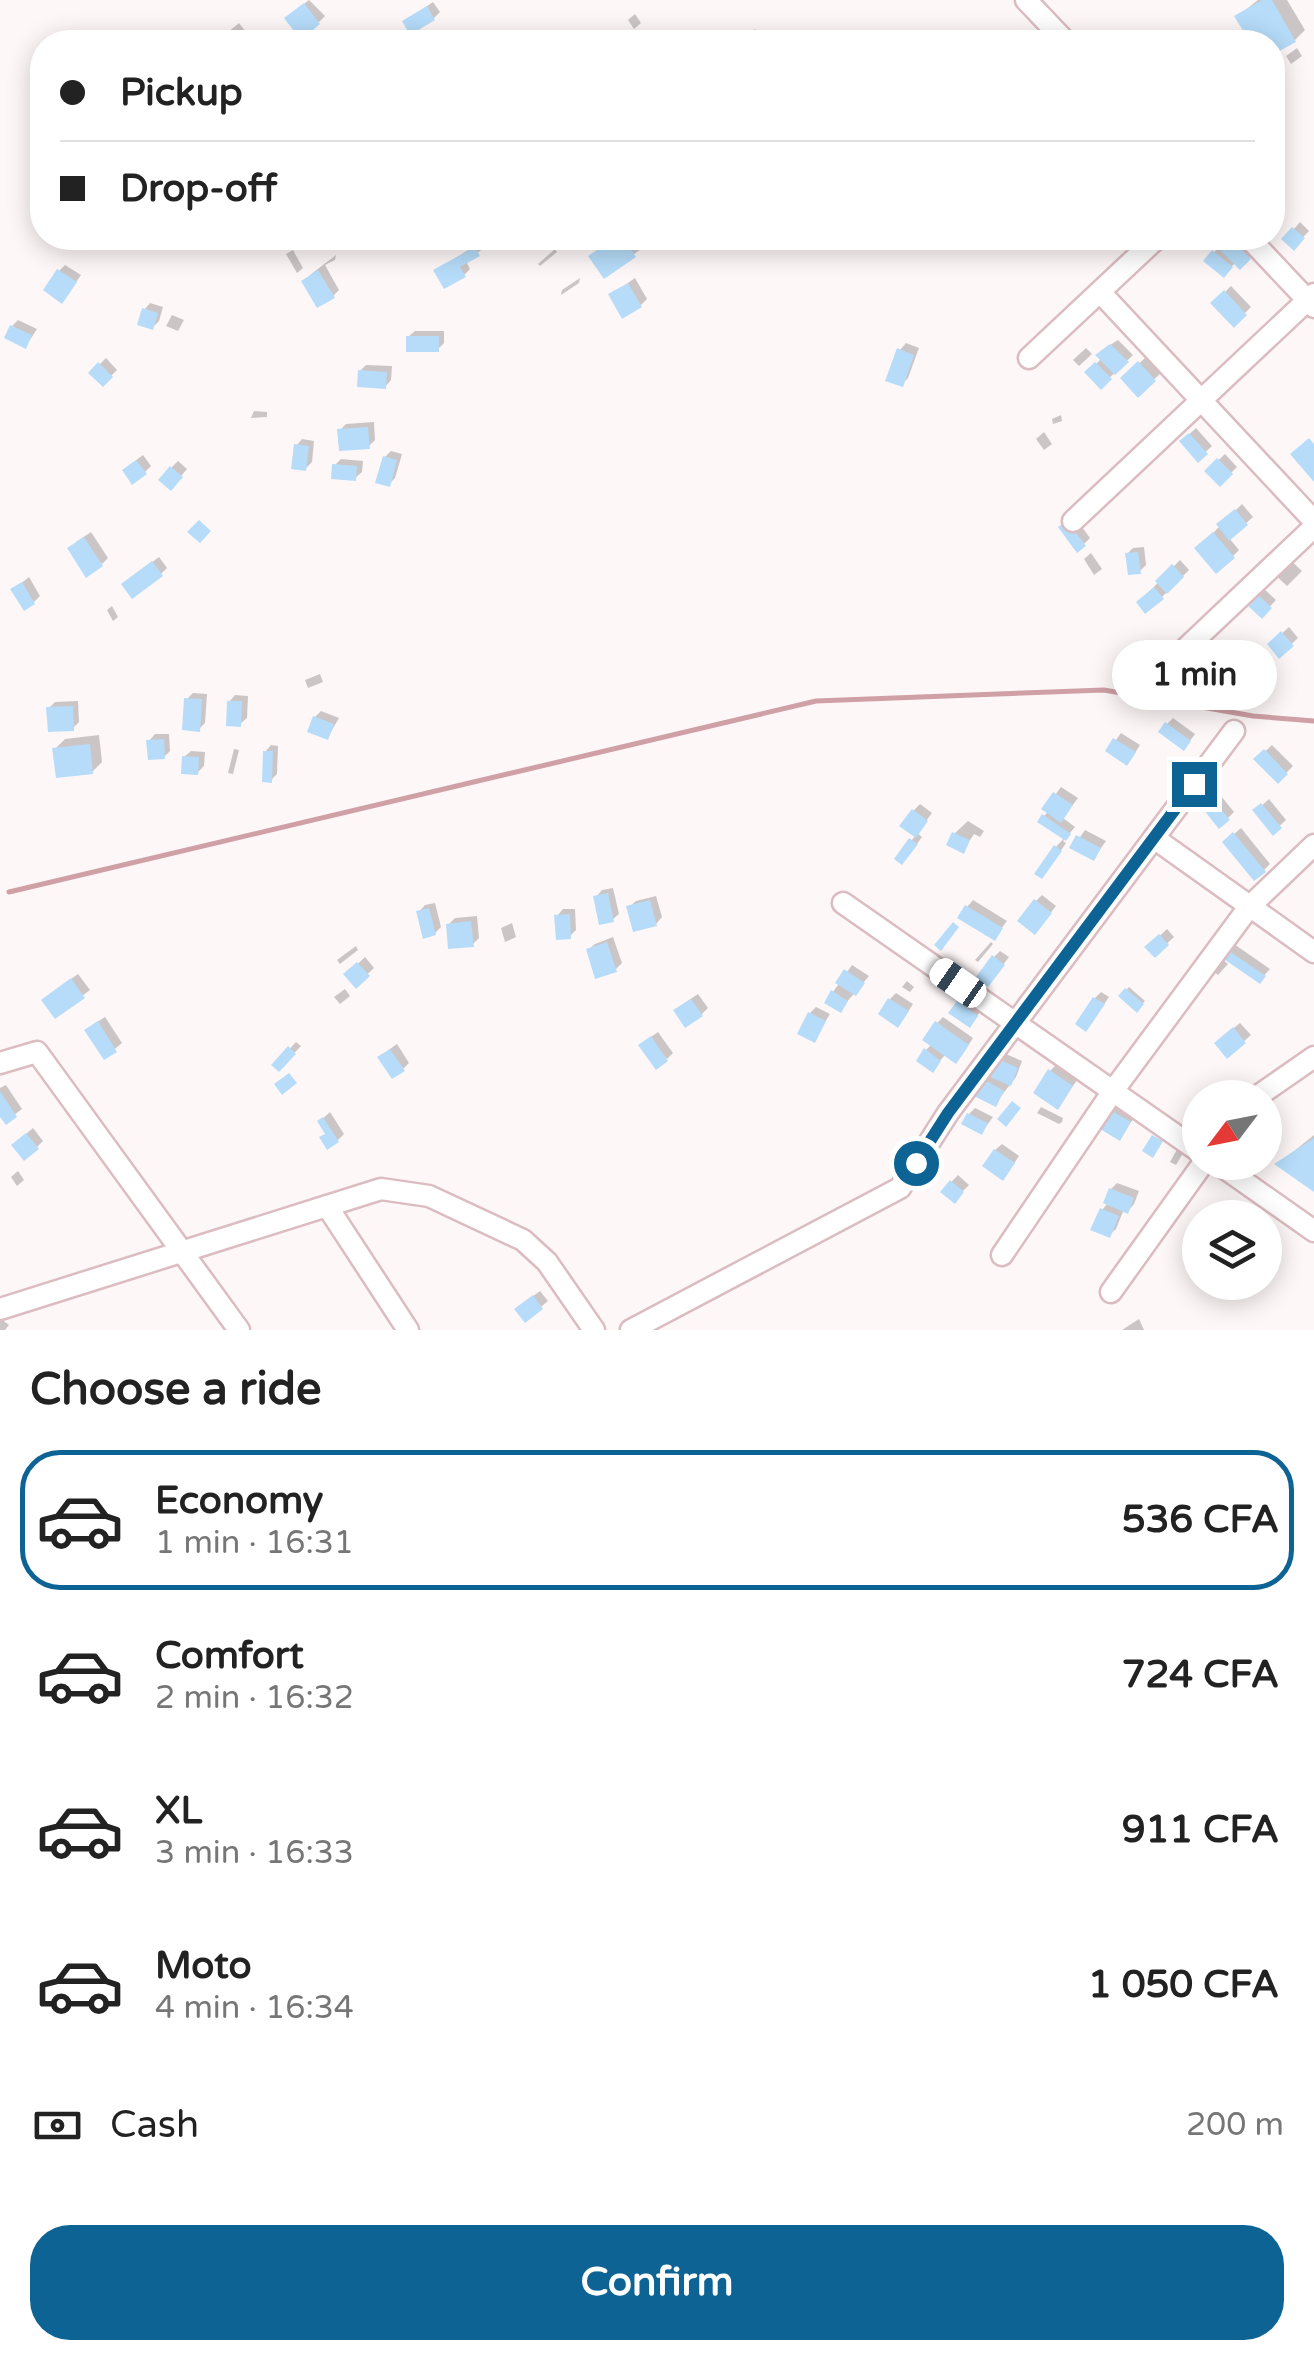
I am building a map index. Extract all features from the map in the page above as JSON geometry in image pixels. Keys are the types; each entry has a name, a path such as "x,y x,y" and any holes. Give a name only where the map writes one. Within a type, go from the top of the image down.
{"street":[{"path":"1026,0 1055,30"},
{"path":"1029,358 1144,250"},
{"path":"1073,521 1312,300 1261,250"},
{"path":"1100,292 1314,524 1164,669"},
{"path":"631,1330 900,1188 948,1113 1234,731"},
{"path":"1154,838 1314,952"},
{"path":"1002,1255 1113,1091 1249,907 1314,845"},
{"path":"843,903 1182,1139"},
{"path":"0,1064 37,1052 238,1330"},
{"path":"1281,1080 1314,1057"},
{"path":"1111,1292 1191,1180"},
{"path":"1242,1180 1314,1231"},
{"path":"0,1309 381,1188 429,1196 523,1240 547,1262 594,1330"},
{"path":"327,1206 408,1330"}],"building":[{"path":"1262,0 1272,0 1296,42 1285,48 1285,30 1243,30 1234,16"},
{"path":"304,3 320,24 313,30 293,30 284,18"},
{"path":"427,6 435,20 418,30 407,30 402,21"},
{"path":"1292,227 1305,238 1294,251 1285,243 1285,235"},
{"path":"470,250 477,250 480,256 460,267 466,277 444,289 433,270"},
{"path":"597,250 631,250 636,257 604,279 588,256"},
{"path":"1212,250 1233,267 1224,278 1203,261"},
{"path":"1220,250 1242,250 1251,259 1240,270"},
{"path":"57,269 77,282 62,304 43,290"},
{"path":"318,270 335,298 317,308 301,281"},
{"path":"628,283 642,307 622,319 608,294"},
{"path":"1224,290 1247,315 1234,328 1210,303"},
{"path":"142,308 158,313 153,330 137,325"},
{"path":"10,325 32,335 26,349 4,338"},
{"path":"406,336 439,336 439,352 406,352"},
{"path":"1110,344 1129,362 1115,375 1095,355"},
{"path":"897,348 914,355 903,387 885,381"},
{"path":"1138,361 1156,381 1138,398 1120,378"},
{"path":"98,362 113,377 103,387 88,373"},
{"path":"1095,362 1112,379 1101,390 1084,372"},
{"path":"358,370 387,372 386,389 357,387"},
{"path":"368,427 370,449 339,451 337,429"},
{"path":"1189,433 1208,454 1198,463 1179,441"},
{"path":"1309,438 1314,444 1314,482 1290,454"},
{"path":"294,444 309,446 306,471 291,469"},
{"path":"383,456 397,460 390,487 375,483"},
{"path":"1217,458 1233,474 1220,487 1204,471"},
{"path":"136,460 147,474 132,485 122,470"},
{"path":"332,464 357,466 356,481 331,479"},
{"path":"170,466 183,477 171,491 158,480"},
{"path":"1235,509 1248,525 1229,541 1216,524"},
{"path":"199,520 211,531 200,543 187,532"},
{"path":"1067,521 1086,546 1077,553 1058,527"},
{"path":"1213,532 1235,558 1216,574 1194,548"},
{"path":"84,537 103,566 86,578 67,548"},
{"path":"1138,552 1141,574 1128,575 1125,553"},
{"path":"152,561 163,576 132,599 121,584"},
{"path":"1172,564 1184,577 1167,594 1155,581"},
{"path":"22,582 35,604 24,611 10,589"},
{"path":"1154,587 1164,599 1145,614 1136,602"},
{"path":"1255,592 1272,608 1262,619 1245,603"},
{"path":"1281,631 1294,646 1279,659 1267,644"},
{"path":"184,698 202,699 200,732 182,730"},
{"path":"227,701 242,701 241,727 226,726"},
{"path":"73,706 74,731 48,732 46,707"},
{"path":"313,716 334,724 328,740 307,732"},
{"path":"1165,722 1191,741 1184,751 1158,732"},
{"path":"1113,738 1136,752 1127,766 1105,751"},
{"path":"164,739 165,759 148,760 146,740"},
{"path":"90,744 93,774 56,778 52,748"},
{"path":"1264,749 1288,774 1278,784 1253,759"},
{"path":"263,751 273,751 272,783 262,782"},
{"path":"182,756 199,757 198,775 181,774"},
{"path":"1053,792 1073,805 1061,823 1041,809"},
{"path":"1214,801 1230,820 1219,829 1203,809"},
{"path":"1261,803 1282,828 1273,836 1252,810"},
{"path":"912,809 928,821 916,838 899,826"},
{"path":"1042,814 1071,834 1066,841 1037,822"},
{"path":"952,832 970,840 964,854 946,845"},
{"path":"1233,832 1266,872 1254,881 1222,842"},
{"path":"1076,835 1101,848 1094,861 1069,848"},
{"path":"909,838 918,844 902,865 894,859"},
{"path":"1054,845 1062,851 1042,879 1034,874"},
{"path":"608,893 614,922 599,925 593,896"},
{"path":"1034,899 1052,913 1035,935 1017,921"},
{"path":"650,900 657,926 633,932 626,906"},
{"path":"965,905 1003,928 995,941 957,918"},
{"path":"429,908 436,935 423,939 416,911"},
{"path":"570,914 571,939 556,940 554,915"},
{"path":"471,921 474,947 448,949 446,924"},
{"path":"953,922 959,927 941,951 934,945"},
{"path":"1159,934 1169,945 1155,958 1144,947"},
{"path":"607,942 617,972 595,979 586,949"},
{"path":"1226,949 1266,976 1260,984 1221,957"},
{"path":"992,955 1005,965 988,987 976,977"},
{"path":"357,962 370,976 356,989 343,974"},
{"path":"844,969 865,983 856,996 835,983"},
{"path":"71,978 85,998 55,1019 41,1000"},
{"path":"1125,988 1144,1004 1137,1013 1118,996"},
{"path":"831,990 848,1001 841,1013 824,1003"},
{"path":"1093,997 1105,1004 1086,1032 1075,1024"},
{"path":"888,998 909,1011 898,1028 878,1014"},
{"path":"691,999 703,1016 685,1028 673,1010"},
{"path":"957,1001 978,1016 970,1028 948,1013"},
{"path":"808,1012 826,1021 815,1043 797,1034"},
{"path":"98,1021 117,1052 104,1060 84,1030"},
{"path":"935,1021 969,1045 956,1064 922,1040"},
{"path":"1233,1027 1246,1043 1227,1059 1214,1043"},
{"path":"651,1036 668,1061 656,1070 638,1045"},
{"path":"288,1046 296,1054 279,1072 271,1065"},
{"path":"924,1048 941,1061 933,1073 916,1061"},
{"path":"390,1049 405,1071 392,1079 377,1057"},
{"path":"998,1059 1018,1068 1011,1086 990,1077"},
{"path":"1048,1069 1073,1086 1058,1110 1033,1093"},
{"path":"289,1073 297,1083 282,1095 274,1084"},
{"path":"983,1079 1004,1091 996,1107 974,1096"},
{"path":"0,1091 17,1117 6,1125 0,1117"},
{"path":"1012,1101 1021,1108 1006,1127 997,1119"},
{"path":"1110,1110 1131,1122 1120,1141 1100,1129"},
{"path":"967,1113 988,1123 982,1135 961,1124"},
{"path":"323,1117 339,1142 327,1150 319,1137 325,1134 317,1121"},
{"path":"26,1133 39,1149 24,1161 11,1145"},
{"path":"1152,1135 1163,1141 1153,1158 1142,1151"},
{"path":"1314,1138 1314,1192 1282,1170 1282,1159"},
{"path":"994,1149 1015,1163 1003,1181 982,1166"},
{"path":"950,1180 964,1192 955,1204 940,1192"},
{"path":"1109,1188 1134,1198 1128,1214 1103,1203"},
{"path":"1100,1208 1119,1216 1110,1238 1090,1230"},
{"path":"533,1295 543,1309 525,1323 514,1309"}],"waterway":[{"path":"9,892 816,701 1104,690 1253,716 1314,721"}],"route":[{"path":"916,1163 948,1113 1194,784"}]}
